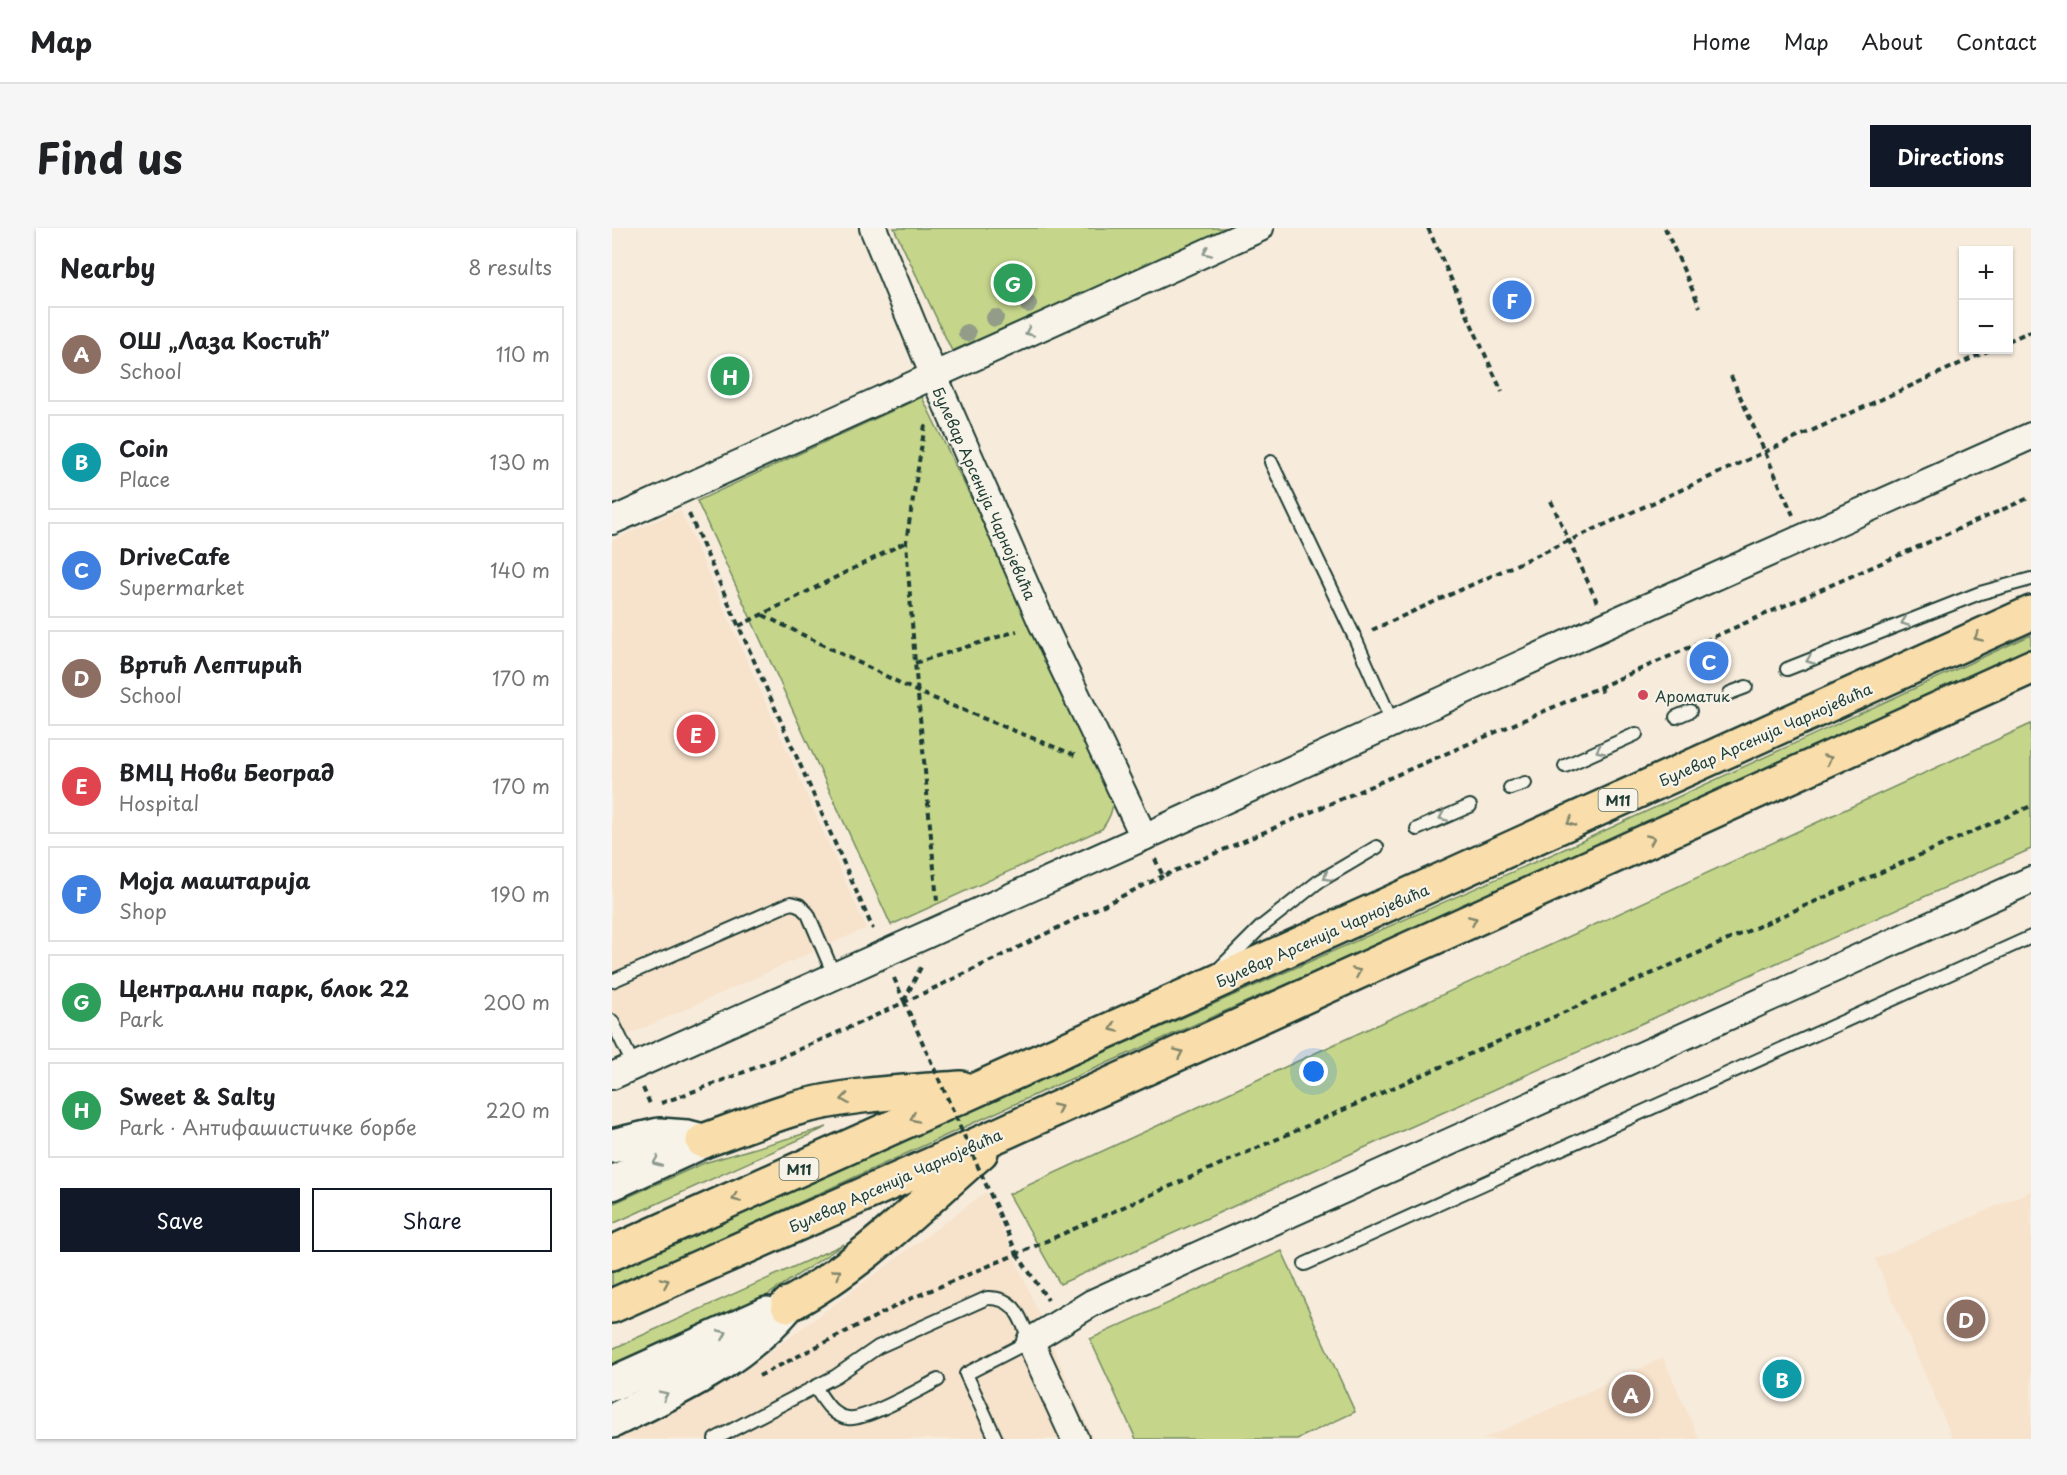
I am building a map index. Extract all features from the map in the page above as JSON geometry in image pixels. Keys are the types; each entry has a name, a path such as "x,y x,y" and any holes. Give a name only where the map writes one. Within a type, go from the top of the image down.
{"highway":[{"name":"Булевар Арсенија Чарнојевића","path":"612,1253 2031,613"},
{"name":"Булевар Арсенија Чарнојевића","path":"612,1306 1005,1132 2031,667"},
{"path":"703,1141 791,1110 834,1101 882,1094 986,1086"},
{"path":"788,1305 803,1297 872,1248 1005,1132"}],"street":[{"path":"612,521 933,376 873,228"},
{"name":"Булевар Арсенија Чарнојевића","path":"1144,837 1042,623 933,376 1260,228"},
{"path":"623,1071 1144,837 1607,625 2031,436"},
{"path":"1075,1439 1030,1341 1061,1321 1092,1303 2031,879"},
{"path":"612,1146 659,1135 687,1137 703,1141"},
{"path":"612,1183 703,1141"},
{"path":"612,1384 788,1305"},
{"path":"612,1421 691,1382 739,1352 770,1326 788,1305"}],"lane":[{"path":"1271,462 1355,638 1392,722"},
{"path":"1787,669 1980,593 2031,579"},
{"path":"1730,693 1746,687"},
{"path":"1676,717 1690,711"},
{"path":"1565,766 1636,734"},
{"path":"1510,788 1524,783"},
{"path":"1417,828 1470,806"},
{"path":"1205,987 1222,964 1261,927 1318,882 1377,847"},
{"path":"612,981 791,903 799,905 807,914 835,977"},
{"path":"1305,1264 2031,937"},
{"path":"612,1021 623,1071"},
{"path":"715,1439 836,1376 879,1347 987,1298 997,1298 1016,1308 1030,1341 966,1374 996,1439"},
{"path":"815,1387 828,1407 847,1418 862,1417 938,1380"}],"path":[{"path":"1428,228 1502,392"},
{"path":"1665,228 1700,307"},
{"path":"2013,339 2031,331"},
{"path":"1355,638 1981,354"},
{"path":"1731,376 1803,537"},
{"path":"904,1001 939,929 906,542 926,420"},
{"path":"679,491 1017,1254 1061,1321"},
{"path":"641,1110 728,1080 904,1001 1164,876 2031,497"},
{"path":"1551,501 1607,625"},
{"path":"739,626 906,542"},
{"path":"763,615 918,692 1113,770"},
{"path":"915,663 1042,623"},
{"path":"1600,687 1604,696"},
{"path":"757,1377 910,1299 1017,1254 2031,806"},
{"path":"1144,837 1164,876"}],"shaded area":[{"path":"680,510 866,928 612,1042 612,541"},
{"path":"2031,1191 2031,1439 1953,1439 1875,1259"},
{"path":"986,1192 1093,1439 612,1439 735,1378"},
{"path":"1663,1358 1699,1439 1483,1439"}],"green space":[{"path":"894,228 1232,228 952,351"},
{"path":"922,397 1105,773 1113,802 1102,829 891,925 697,501"},
{"path":"2031,635 2031,657 1041,1092 612,1288 612,1270 1571,846"},
{"path":"2031,724 2031,849 1060,1284 1009,1194"},
{"path":"827,1127 612,1224 612,1204 704,1163"},
{"path":"844,1244 766,1296 612,1366 612,1349"},
{"path":"1282,1251 1355,1412 1297,1439 1136,1439 1090,1339"}],"place":[{"name":"Централни парк, блок 22","path":"1013,283"},
{"name":"Моја маштарија","path":"1512,300"},
{"name":"Sweet & Salty","path":"730,376"},
{"name":"DriveCafe","path":"1709,661"},
{"name":"Ароматик","path":"1643,695"},
{"name":"ВМЦ Нови Београд","path":"696,734"},
{"name":"Вртић Лептирић","path":"1966,1319"},
{"name":"Coin","path":"1782,1379"},
{"name":"ОШ „Лаза Костић”","path":"1631,1394"}]}
